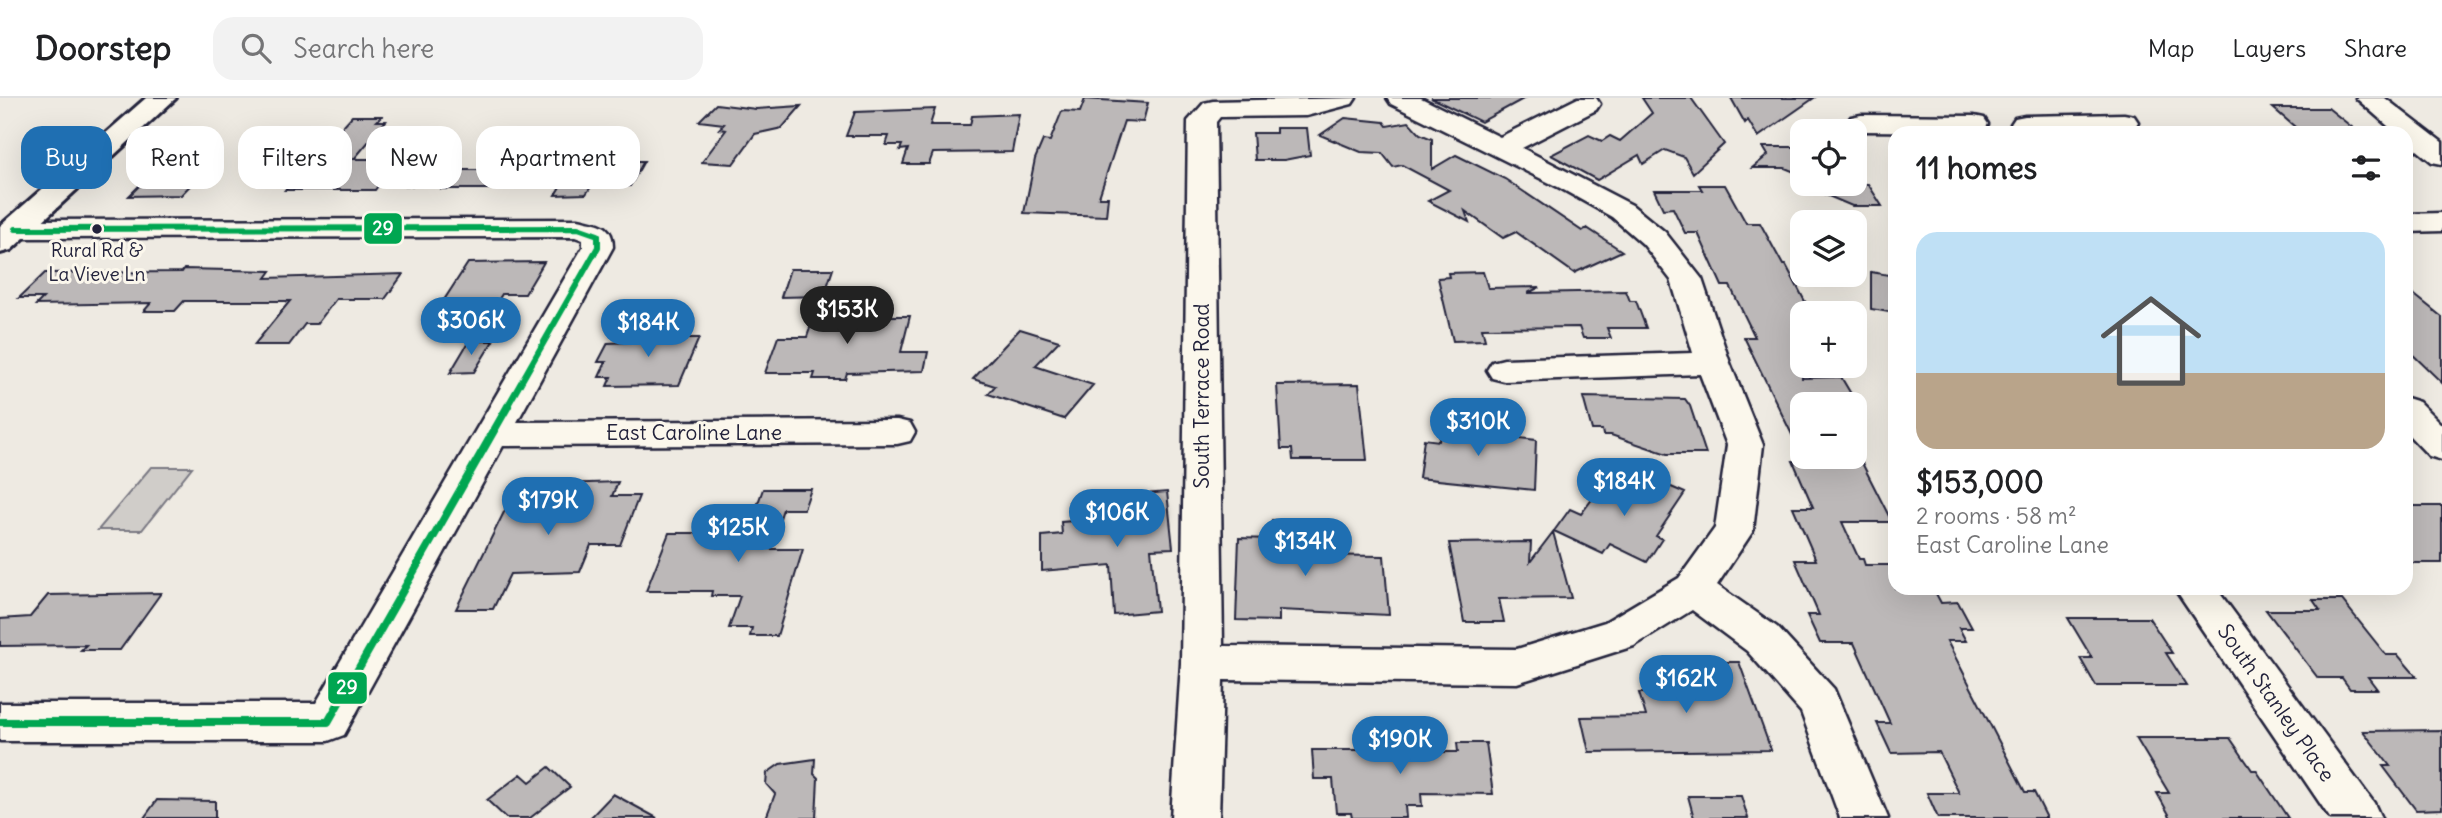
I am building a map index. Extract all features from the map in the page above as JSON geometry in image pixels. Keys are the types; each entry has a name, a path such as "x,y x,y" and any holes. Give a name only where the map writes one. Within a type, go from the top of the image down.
{"main road":[{"path":"8,236 162,98"}],"street":[{"name":"South Terrace Road","path":"1195,818 1202,663 1202,121 1213,109 1306,108 1343,98"},
{"path":"1202,663 1517,666 1619,634 1693,589 1734,531 1745,445 1713,363 1686,279 1654,237 1622,211 1502,147 1400,98"},
{"path":"2369,98 2404,126"},
{"path":"1502,147 1587,104"},
{"path":"1867,123 1988,118 2019,126"},
{"path":"2059,126 2124,122"},
{"path":"2413,133 2442,156"},
{"path":"2413,223 2442,222"},
{"path":"0,722 328,722 598,247 598,235 578,228 8,236"},
{"path":"1504,370 1713,363"},
{"path":"2413,417 2442,447"},
{"name":"East Caroline Lane","path":"491,434 897,432"},
{"path":"1693,589 1762,639 1819,702 1864,818"},
{"name":"South Stanley Place","path":"2199,595 2357,818"}],"shaded area":[{"path":"151,467 192,467 142,530 98,530"}],"building":[{"path":"1431,98 1525,98 1481,122"},
{"path":"1642,98 1691,98 1724,144 1693,173 1684,157 1665,150 1643,164 1639,155 1597,180 1551,155 1589,135 1602,141 1610,136 1620,141 1652,113"},
{"path":"1731,98 1814,98 1758,137 1748,120 1745,123"},
{"path":"1085,99 1148,103 1143,122 1124,121 1099,197 1108,197 1106,216 1024,213 1035,159 1043,140 1050,141 1062,111 1080,112"},
{"path":"716,104 756,109 801,106 782,128 755,134 733,164 702,162 726,130 719,129 724,124 699,121"},
{"path":"2273,108 2328,108 2350,126 2294,126"},
{"path":"935,109 930,125 970,125 972,116 1019,114 1012,152 933,153 929,164 903,164 908,149 900,150 902,145 886,145 889,136 846,136 855,112"},
{"path":"352,116 382,116 377,121 386,121 382,126 366,126 366,145 354,159 366,159 366,189 375,190 285,190 352,189 352,126 343,126"},
{"path":"1345,118 1384,122 1387,126 1409,122 1420,134 1432,139 1432,169 1456,155 1505,179 1582,231 1587,228 1622,251 1574,273 1516,232 1503,238 1465,211 1469,222 1428,201 1449,190 1402,165 1393,167 1382,153 1361,152 1320,135"},
{"path":"1276,128 1307,128 1310,155 1284,160 1255,160 1253,133 1276,133"},
{"path":"1763,147 1790,147 1790,170 1752,168 1768,155"},
{"path":"462,170 476,170 476,189 462,189"},
{"path":"1868,184 1882,206 1852,206 1828,196 1867,196"},
{"path":"1699,185 1725,185 1746,223 1760,223 1790,273 1790,287 1797,287 1805,301 1790,301 1790,378 1842,378 1850,392 1790,392 1790,431 1744,337 1755,337 1730,286 1722,286 1698,233 1685,233 1673,208 1663,209 1654,190 1702,190"},
{"path":"136,189 187,189 181,195 129,196"},
{"path":"559,189 590,189 586,194 555,195"},
{"path":"544,262 525,294 502,294 497,302 442,303 468,263"},
{"path":"184,269 271,271 266,278 403,274 385,299 336,299 317,324 305,324 289,345 254,345 290,301 184,301 175,311 144,311 151,303 36,305 43,298 19,298 45,273 182,272"},
{"path":"790,269 833,269 824,296 781,297"},
{"path":"1483,272 1488,288 1540,287 1528,293 1626,291 1630,301 1636,301 1646,328 1607,328 1611,338 1583,338 1579,327 1482,328 1485,340 1453,341 1438,278 1449,277 1448,273"},
{"path":"1871,272 1888,275 1888,312 1871,309"},
{"path":"2413,294 2442,317 2442,383 2413,355"},
{"path":"819,301 841,301 836,316 910,316 901,352 928,352 924,371 847,373 845,379 813,379 815,373 765,373 778,337 807,337"},
{"path":"1020,329 1059,341 1035,366 1093,385 1064,419 988,394 995,386 973,379"},
{"path":"637,331 685,331 682,338 699,338 679,385 607,386 611,377 599,377 606,362 598,362 608,343 631,342"},
{"path":"469,341 493,341 474,372 450,373"},
{"path":"1359,384 1367,460 1293,460 1292,449 1281,449 1277,385"},
{"path":"1583,397 1685,399 1690,406 1706,454 1667,454 1611,435 1603,435 1602,430 1592,430"},
{"path":"1442,417 1472,421 1471,432 1536,440 1534,490 1419,478 1424,439 1439,441"},
{"path":"1796,469 1865,469 1888,514 1888,522 1842,522 1859,559 1863,559 1865,565 1888,565 1888,595 1937,595 1941,603 1958,602 1972,628 1959,628 1966,641 1947,641 2025,792 2034,792 2047,818 1938,818 1927,793 1959,793 1939,752 1891,753 1877,723 1890,723 1854,643 1820,643 1807,615 1819,615 1795,560 1816,560 1793,507 1813,507"},
{"path":"1639,473 1685,493 1656,536 1662,539 1647,562 1610,544 1603,554 1554,531 1570,509 1581,514 1602,486 1623,495"},
{"path":"618,482 612,496 639,496 620,545 591,545 580,572 510,574 493,609 456,609 512,496 553,495 559,484"},
{"path":"763,489 811,489 804,509 783,509 770,549 803,549 777,636 750,636 752,628 729,628 740,596 711,596 712,591 646,591 669,533 718,533 723,520 752,520"},
{"path":"1167,492 1173,548 1151,549 1157,611 1114,615 1111,565 1042,571 1042,536 1062,534 1061,522 1122,517 1120,496"},
{"path":"2413,506 2442,506 2442,563 2413,563"},
{"path":"1272,520 1303,521 1304,555 1384,556 1389,615 1279,610 1279,621 1236,620 1239,538 1272,539"},
{"path":"1553,532 1571,598 1499,599 1504,622 1464,622 1449,543 1531,542 1530,562"},
{"path":"161,593 120,650 81,650 86,645 0,646 0,619 30,617 48,595"},
{"path":"2313,600 2342,600 2386,655 2398,655 2417,677 2368,677 2377,689 2350,689 2342,678 2318,678 2266,610 2320,610"},
{"path":"2068,618 2149,618 2172,653 2166,653 2187,686 2096,686 2080,658 2092,658"},
{"path":"1671,662 1739,662 1771,750 1589,752 1581,717 1646,716 1639,693 1650,693 1645,676 1675,676"},
{"path":"2442,730 2442,809 2416,810 2383,766 2390,766 2363,731"},
{"path":"1378,738 1412,738 1413,752 1458,752 1457,743 1486,743 1493,794 1421,793 1422,806 1405,806 1406,818 1352,818 1351,813 1336,813 1333,779 1314,779 1312,750 1379,750"},
{"path":"2136,738 2230,738 2252,770 2256,770 2288,818 2171,818 2157,793 2169,793"},
{"path":"815,759 814,774 818,778 816,818 766,818 775,794 766,784 767,773 780,764"},
{"path":"549,767 570,787 530,818 506,818 487,800 521,774 530,782"},
{"path":"613,794 657,818 590,818"},
{"path":"1688,796 1741,796 1748,818 1694,818"},
{"path":"157,800 215,801 215,818 144,818"}],"transit line":[{"name":"29","path":"0,722 328,722 598,247 598,235 578,228 16,229"}],"place":[{"name":"Rural Rd & La Vieve Ln","path":"97,229"}]}
